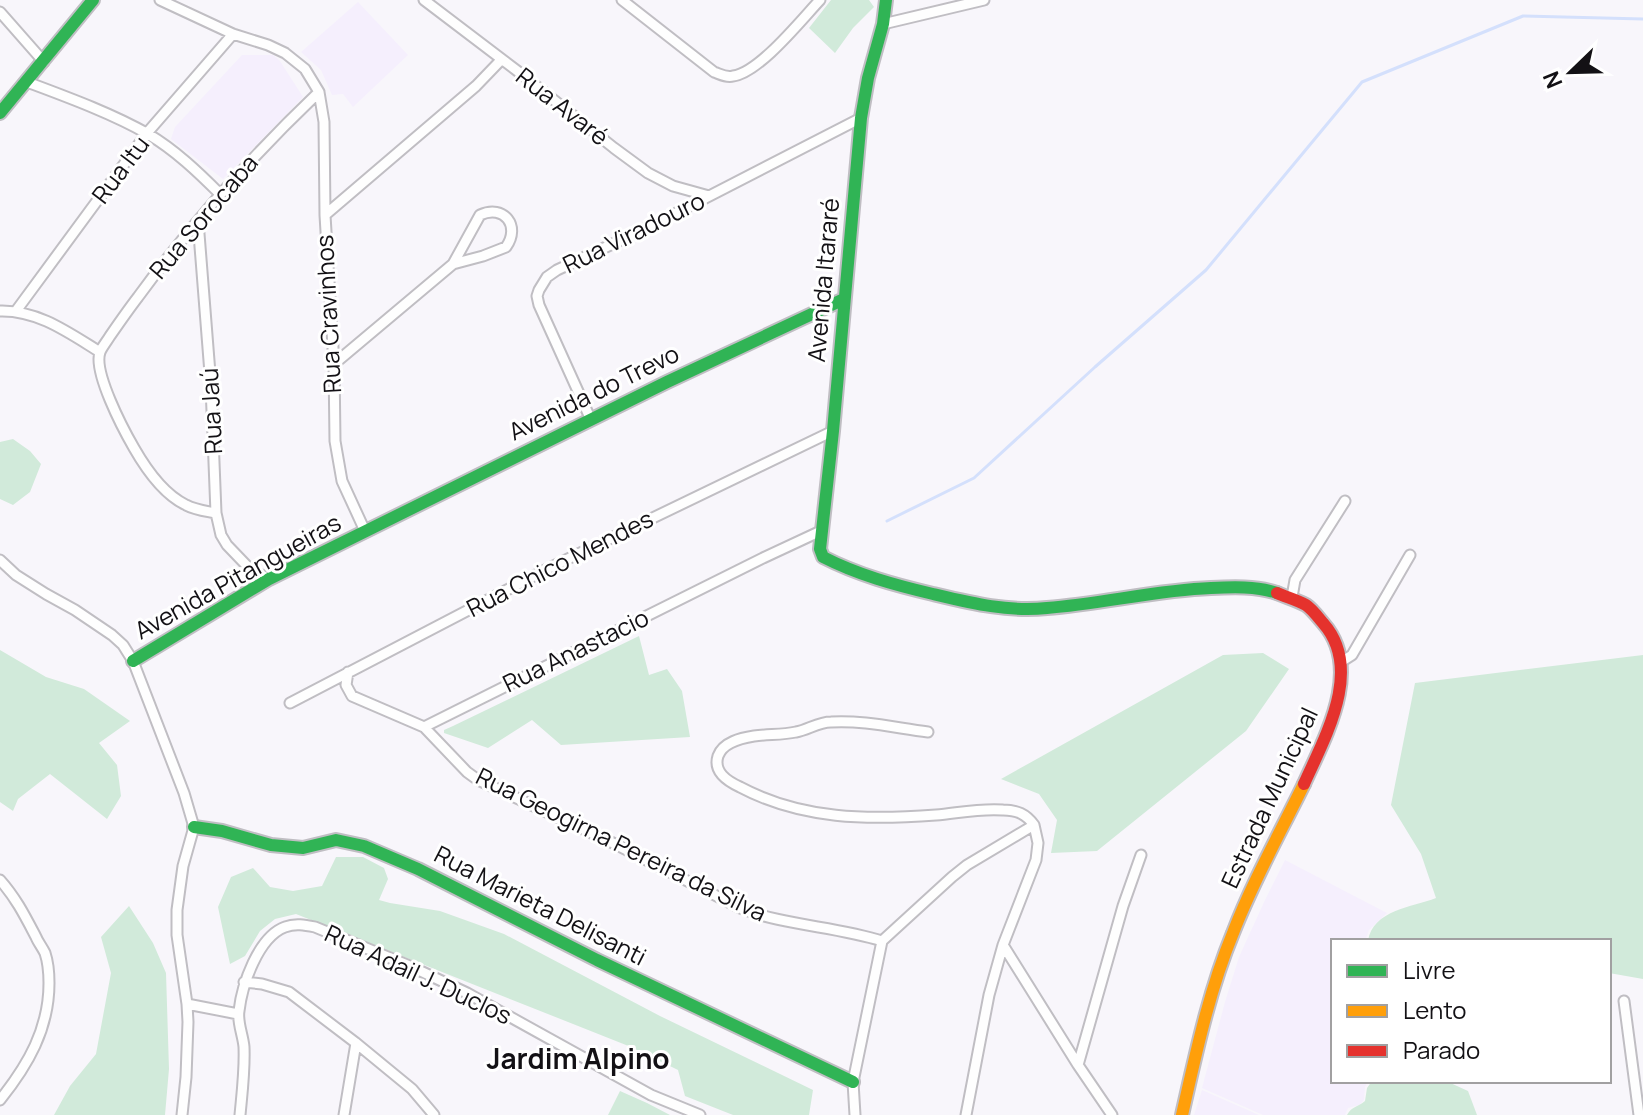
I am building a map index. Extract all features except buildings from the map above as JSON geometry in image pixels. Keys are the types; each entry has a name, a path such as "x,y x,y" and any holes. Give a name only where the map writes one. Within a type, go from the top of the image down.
{"main road":[{"path":"0,113 93,0"},
{"name":"Avenida Itararé","path":"831,561 823,557 820,549 861,118 886,0"},
{"name":"Avenida do Trevo","path":"365,531 844,299"},
{"name":"Avenida Pitangueiras","path":"133,661 269,579 365,531"},
{"name":"Estrada Municipal","path":"831,561 880,580 930,594 1016,610 1137,594 1228,587 1277,592 1310,606 1322,617 1334,638 1341,662 1339,694 1328,735 1243,907 1226,949 1182,1115"},
{"name":"Rua Marieta Delisanti","path":"194,827 222,831 271,845 303,848 336,840 364,846 418,869 573,949 853,1082"}],"street":[{"path":"160,0 233,34 285,53 305,69 319,92"},
{"name":"Rua Avaré","path":"424,0 648,173 673,186 709,196"},
{"path":"622,0 714,72 732,77 756,65 820,0"},
{"path":"883,24 984,0"},
{"path":"0,12 44,62"},
{"name":"Rua Itu","path":"16,311 147,133 233,34"},
{"path":"325,215 476,86 501,60"},
{"path":"27,82 147,133 186,161 220,194"},
{"name":"Rua Sorocaba","path":"100,352 142,291 220,194 267,142 319,92"},
{"name":"Rua Cravinhos","path":"319,92 324,122 325,215 337,463 365,531"},
{"name":"Rua Viradouro","path":"591,420 539,305 537,296 547,277 861,118"},
{"path":"334,364 453,264 480,215 493,211 506,217 512,235 506,247 453,264"},
{"name":"Rua Jaú","path":"198,221 211,386 216,513 221,535 227,545 250,569 269,579"},
{"path":"0,311 27,313 100,352 100,372 109,398 146,467 174,498 188,506 216,513"},
{"name":"Rua Chico Mendes","path":"290,703 549,568 833,431"},
{"path":"1292,597 1295,580 1345,501"},
{"name":"Rua Anastacio","path":"424,727 823,530"},
{"path":"1341,662 1352,655 1410,555"},
{"path":"0,560 16,575 75,610 123,645 133,661 184,793 194,827 183,866 177,910 177,935 187,1004 187,1060 182,1115"},
{"path":"348,672 346,685 352,696 424,727"},
{"path":"928,732 826,722 794,733 736,740 719,752 717,764 720,773 731,783 806,812 831,816 902,817 1002,809 1020,812 1029,818 1038,843 1036,860 1003,945 989,995 968,1113"},
{"name":"Rua Geogirna Pereira da Silva","path":"424,727 478,780 615,844 740,908 760,916 846,931 882,941"},
{"path":"855,1115 853,1082 882,941 959,871 1034,825"},
{"path":"1078,1065 1123,906 1141,855"},
{"path":"0,880 20,906 45,954 49,999 47,1018 31,1056 0,1100"},
{"name":"Rua Adail J. Duclos","path":"244,982 258,954 282,928 300,924 315,927 467,993 651,1095 700,1115"},
{"path":"1003,945 1112,1115"},
{"path":"240,1115 244,1047 238,1014 244,982 289,992 412,1089 434,1115"},
{"path":"1624,1001 1639,1115"},
{"path":"187,1004 238,1014"},
{"path":"344,1115 356,1043"}],"shaded area":[{"path":"358,2 408,55 353,107 343,94 332,95 321,70 301,52"},
{"path":"242,55 273,55 303,97 223,179 171,139 175,127"},
{"path":"1285,860 1387,913 1369,930 1366,939 1331,939 1331,1083 1367,1083 1364,1100 1348,1108 1345,1115 1263,1115 1202,1088 1239,957"},
{"path":"1202,1090 1259,1115 1194,1115"}],"green space":[{"path":"831,0 869,0 874,7 853,28 835,53 809,28"},
{"path":"13,439 41,464 30,492 13,505 0,499 0,442"},
{"path":"639,636 649,675 667,669 682,691 690,737 561,745 532,720 488,748 444,733 444,730"},
{"path":"0,650 46,677 84,689 130,721 99,743 117,765 121,796 107,819 50,774 18,799 13,811 0,802"},
{"path":"1263,653 1289,669 1246,731 1097,851 1051,853 1057,820 1039,794 1001,779 1223,655"},
{"path":"1643,655 1643,979 1611,973 1611,939 1369,939 1377,922 1385,916 1436,898 1421,854 1391,805 1415,683"},
{"path":"336,857 363,857 384,868 388,879 379,900 440,911 504,934 660,1016 813,1090 809,1115 733,1115 685,1096 678,1070 631,1047 296,914 275,919 260,931 245,956 230,964 218,907 231,877 253,868 270,887 293,891 322,886"},
{"path":"129,906 153,943 166,973 169,1069 165,1115 54,1115 70,1086 96,1054 111,973 101,937"},
{"path":"1371,1083 1450,1083 1468,1091 1477,1115 1347,1115 1365,1101"},
{"path":"620,1091 647,1103 670,1115 608,1115"}],"waterway":[{"path":"887,521 974,478 1206,270 1362,82 1523,16 1643,19"}],"traffic: fast":[{"path":"0,113 93,0"},
{"path":"886,0 861,118 820,549 823,557 891,583 1003,608 1068,606 1211,588 1253,588 1277,593"},
{"path":"133,661 269,579 667,382 844,299"},
{"path":"194,827 222,831 271,845 303,848 336,840 364,846 418,869 597,960 853,1082"}],"traffic: slow":[{"path":"1182,1115 1224,955 1249,895 1304,784"}],"traffic: jam":[{"path":"1277,593 1303,603 1313,611 1335,641 1340,661 1341,682 1337,703 1304,784"}],"district":[{"name":"Jardim Alpino","path":"578,1059"}]}
